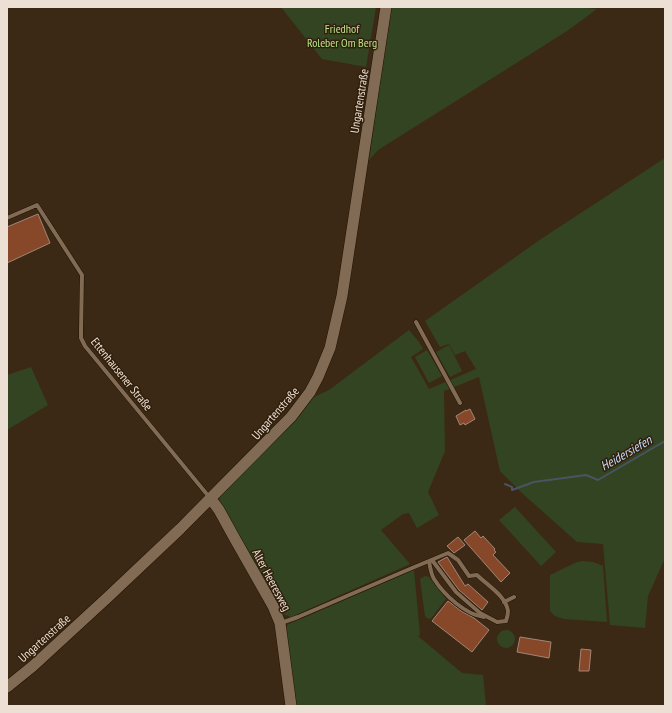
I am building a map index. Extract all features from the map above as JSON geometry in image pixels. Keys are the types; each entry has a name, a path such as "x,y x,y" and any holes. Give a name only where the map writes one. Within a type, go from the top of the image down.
{"street":[{"name":"Ungartenstraße","path":"7,687 33,666 108,597 211,499 291,417 310,392 330,348 342,296 386,7"},
{"name":"Alter Heeresweg","path":"211,499 219,510 273,606 280,623 291,706"}],"lane":[{"name":"Ettenhausener Straße","path":"7,218 37,205 82,275 81,338 85,346 211,499"},
{"path":"416,322 460,403"},
{"path":"280,623 298,617 431,560 448,553 458,560 469,576 477,575 497,593 504,602 508,612 506,621 497,622 485,617 473,615 448,596 434,579 431,560"},
{"path":"431,560 456,592 485,617"},
{"path":"504,602 514,597"}],"green space":[{"name":"Friedhof Roleber Om Berg","path":"281,7 376,7 366,67 322,59"},
{"path":"391,7 576,7 597,9 567,31 378,150 369,160"},
{"path":"665,158 665,558 648,596 645,628 610,625 603,544 577,542 523,494 500,471 479,377 444,391 445,451 428,492 439,515 417,528 409,513 403,514 381,530 410,564 291,617 280,613 220,502 219,497 312,398 329,390 409,330 423,349 411,357 429,389 476,369 465,351 455,355 449,344 440,347 425,321 541,239"},
{"path":"449,345 462,371 450,377 436,352"},
{"path":"427,350 442,376 429,383 415,357"},
{"path":"31,367 48,405 7,430 7,375"},
{"path":"515,507 556,552 541,566 499,520"},
{"path":"577,562 593,562 603,566 607,622 564,619 555,616 550,611 550,575"},
{"path":"414,570 420,635 418,636 462,673 483,675 486,706 292,706 285,634 287,625"},
{"path":"425,576 429,577 446,599 430,619 425,616 420,579"},
{"path":"506,630 512,633 515,639 512,645 506,648 500,645 497,639 500,633"}],"building":[{"path":"38,214 50,243 7,263 7,227"},
{"path":"470,409 475,419 465,425 464,423 460,425 456,416"},
{"path":"475,531 481,538 483,536 495,549 494,550 496,552 493,555 510,573 501,582 464,540"},
{"path":"458,537 465,545 454,553 447,546"},
{"path":"447,557 465,586 468,584 488,602 482,610 459,590 438,562"},
{"path":"448,601 489,630 472,652 432,621"},
{"path":"520,637 551,642 549,658 517,652"},
{"path":"581,649 591,650 589,671 579,671"}],"waterway":[{"name":"Heidersiefen","path":"505,484 512,487 512,490 534,482 586,475 598,480 665,441"}]}
